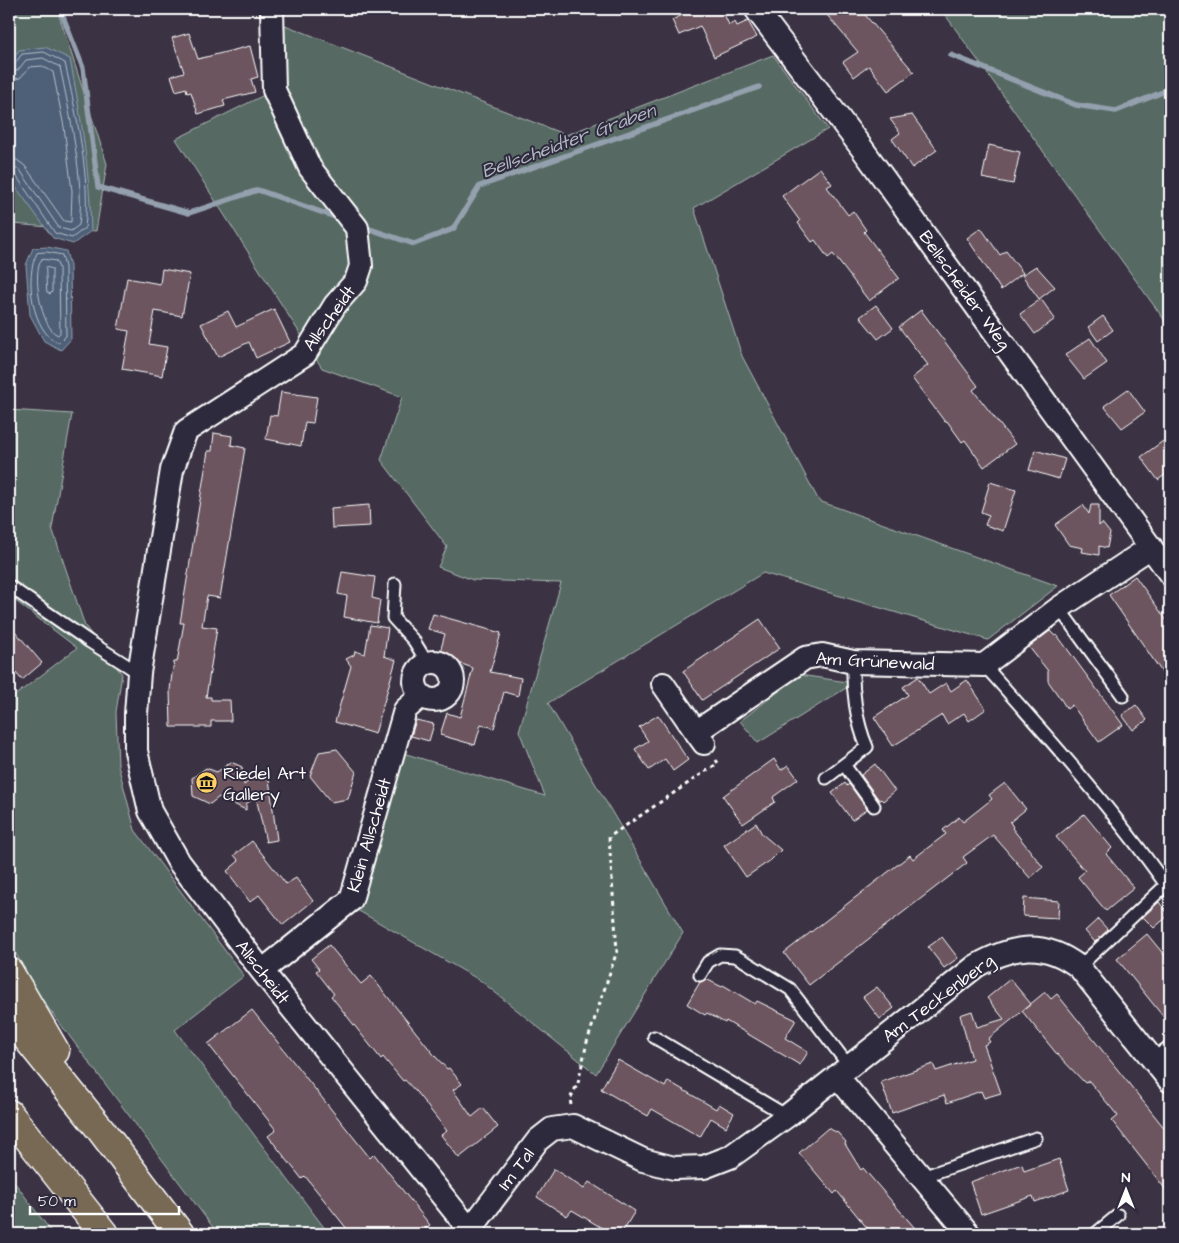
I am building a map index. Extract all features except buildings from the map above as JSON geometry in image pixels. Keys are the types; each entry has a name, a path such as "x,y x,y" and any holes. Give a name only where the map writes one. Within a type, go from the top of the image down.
{"highway":[{"path":"9,972 102,1130"},
{"path":"9,1016 102,1130 180,1234"},
{"path":"9,1114 104,1234"}],"street":[{"name":"Allscheidt","path":"272,9 274,90 310,168 357,228 360,266 356,281 335,306 305,354 186,431 172,470 139,673 136,751 150,811 180,862 262,971 472,1232"},
{"name":"Bellscheider Weg","path":"756,9 861,147 1170,574"},
{"path":"984,664 1059,608 1151,547"},
{"name":"Am Grünewald","path":"700,738 805,658 822,655 854,662 984,664"},
{"path":"437,662 446,666 453,678 450,692 444,698 434,700 421,696 417,690 415,677 420,668 428,664 437,662"},
{"path":"663,684 700,738"},
{"name":"Klein Allscheidt","path":"262,971 351,900 405,710 421,696"},
{"name":"Am Teckenberg","path":"573,1126 643,1160 674,1168 704,1167 730,1157 787,1116 976,966 998,954 1019,949 1041,949 1063,955 1079,967 1170,1081"},
{"path":"843,1071 922,1177 969,1234"},
{"name":"Im Tal","path":"472,1232 538,1140 552,1129 573,1126"}],"lane":[{"path":"395,584 393,618 414,641 428,664"},
{"path":"9,586 139,673"},
{"path":"1059,608 1123,696"},
{"path":"826,778 845,766 867,747 858,716 853,678 854,662"},
{"path":"984,664 1094,790 1132,837 1166,886 1079,967"},
{"path":"845,766 874,806"},
{"path":"700,975 708,962 720,955 735,956 790,989 843,1071"},
{"path":"654,1037 787,1116"},
{"path":"1152,1060 1170,1046"},
{"path":"922,1177 1036,1138"},
{"path":"1095,1234 1118,1215"}],"path":[{"path":"573,1126 570,1100 578,1083 587,1042 617,951 609,837 718,763 700,738"}],"green space":[{"path":"9,9 57,9 107,164 96,231 13,224 9,215"},
{"path":"941,9 1170,9 1170,328"},
{"path":"280,23 566,135 773,55 828,129 694,208 742,356 819,501 1058,586 988,640 763,573 548,703 683,933 596,1074 481,981 357,910 403,753 545,796 519,731 561,583 473,580 438,567 447,547 381,460 402,397 322,368 176,139 268,93"},
{"path":"9,410 72,414 52,528 85,626 122,674 116,712 118,765 135,830 244,976 175,1030 329,1234 218,1234 40,997 11,945 9,939 9,700 77,648 9,596"},
{"path":"800,675 854,683 758,743 740,721"},
{"path":"9,1175 53,1234 9,1234"}],"water":[{"path":"9,9 18,9 9,28"},
{"path":"45,47 70,59 84,144 89,187 91,231 73,244 53,238 15,186 9,173 9,65 19,50"},
{"path":"47,247 66,251 70,266 71,339 61,350 44,341 30,315 26,265 33,248"}],"waterway":[{"name":"Bellscheidter Graben","path":"60,9 83,68 98,187 189,213 258,190 338,218"},
{"path":"951,55 1076,105 1116,111 1170,89"},
{"name":"Bellscheidter Graben","path":"361,226 414,244 453,229 480,186 759,87"}],"place":[{"name":"Riedel Art Gallery","path":"207,783"}]}
